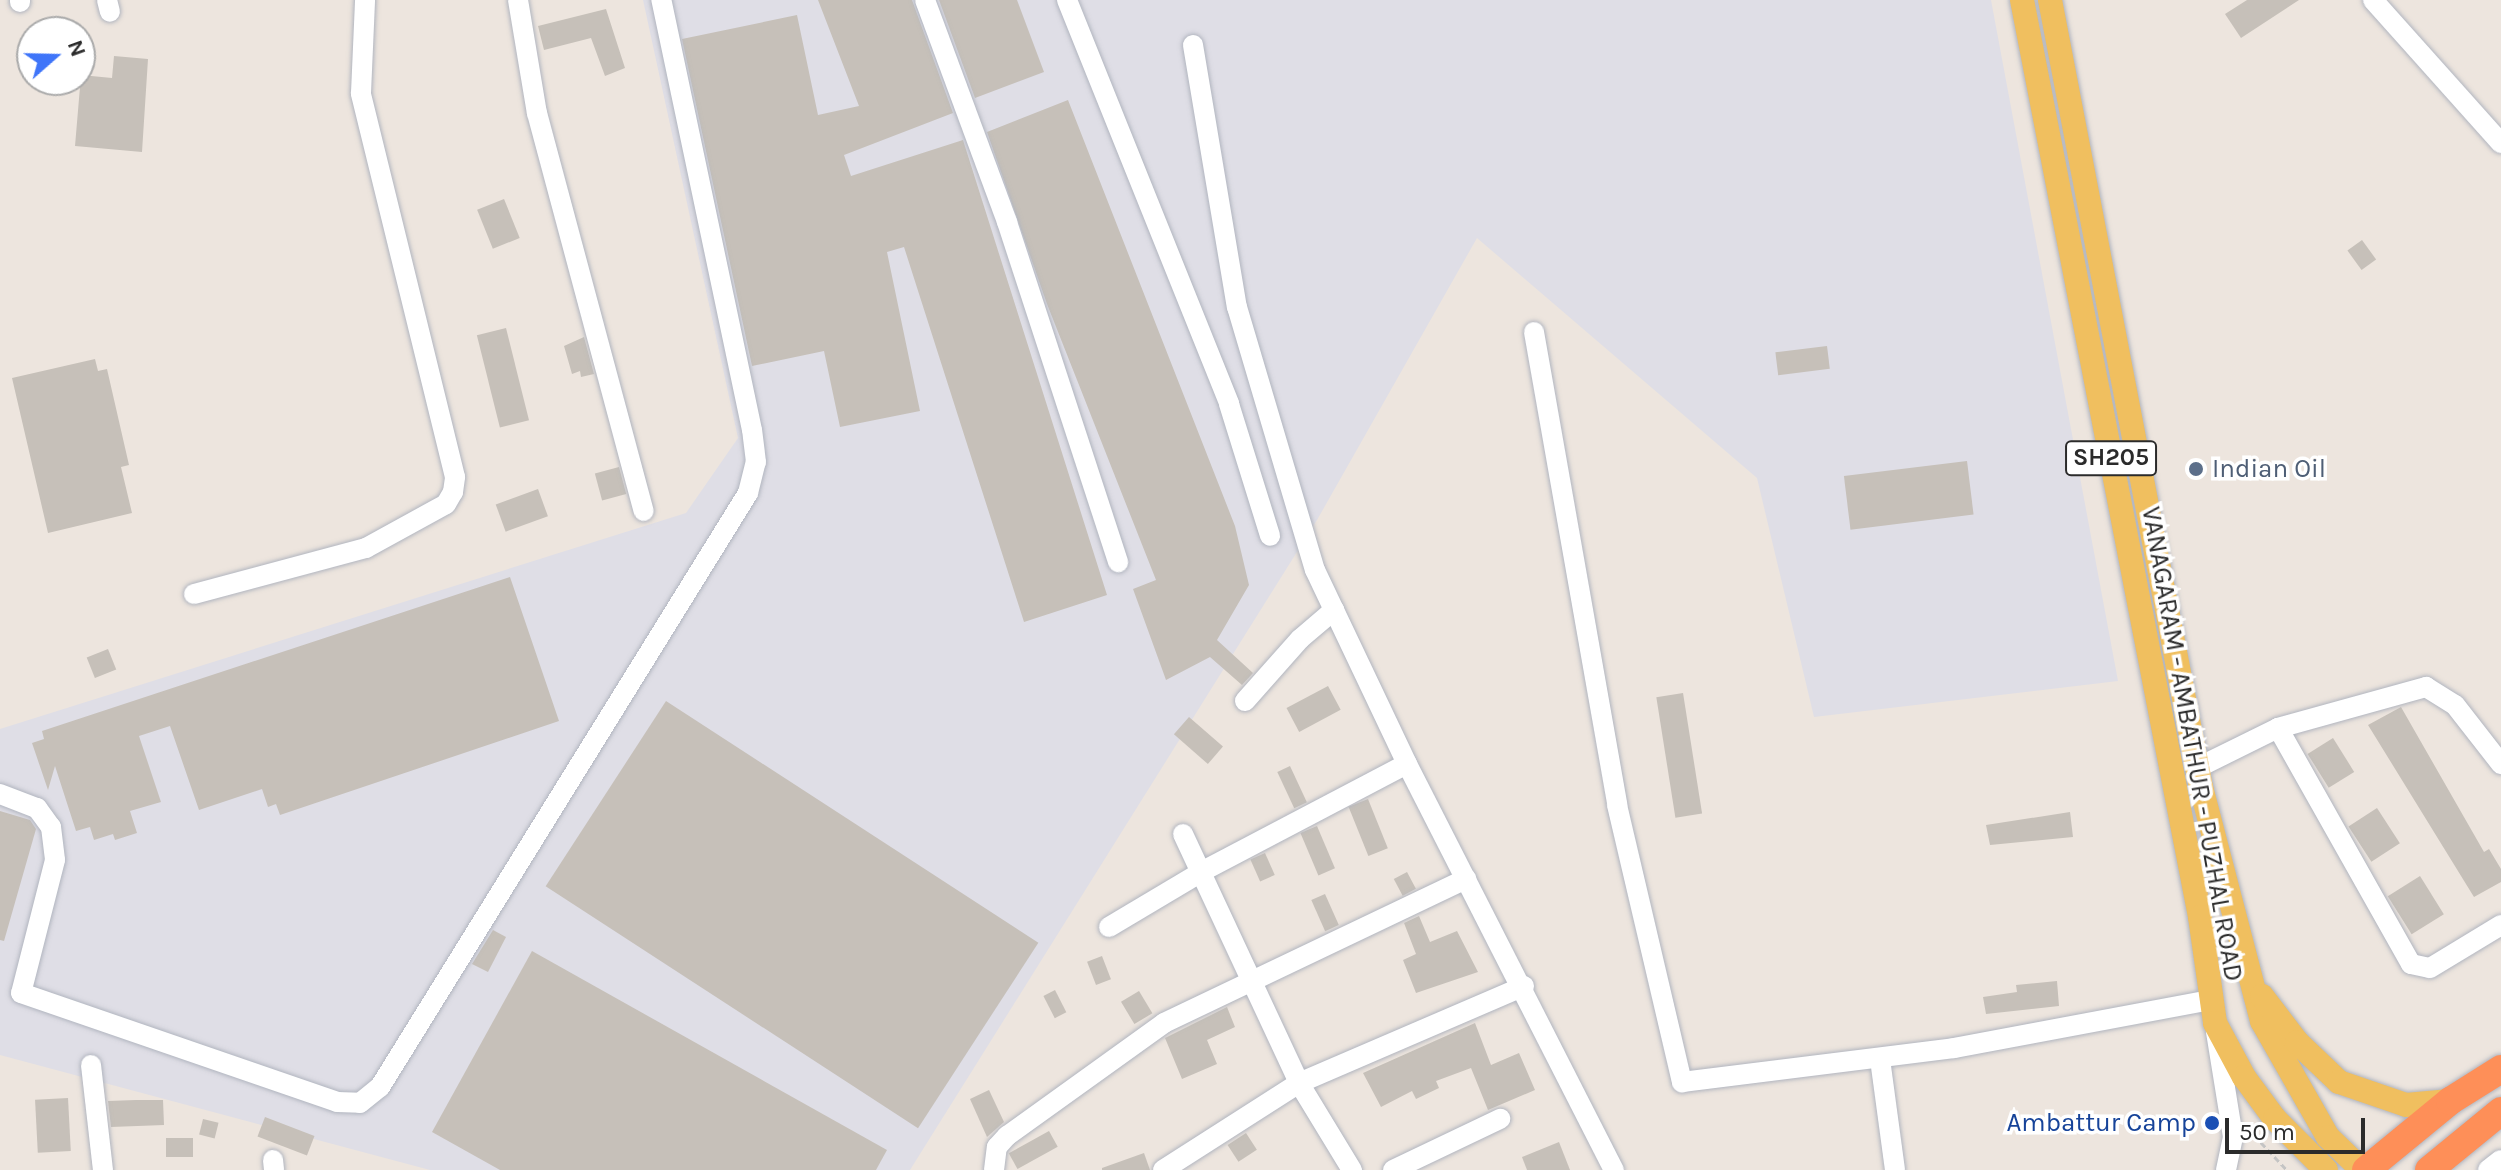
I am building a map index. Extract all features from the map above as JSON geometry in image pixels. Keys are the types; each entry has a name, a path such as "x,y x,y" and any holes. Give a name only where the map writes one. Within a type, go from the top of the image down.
{"highway":[{"path":"2364,1170 2450,1101 2501,1069"},
{"path":"2429,1170 2501,1111"}],"main road":[{"name":"VANAGARAM - AMBATHUR - PUZHAL ROAD","path":"2022,0 2200,917 2213,1011"},
{"path":"2050,0 2197,768 2262,1021 2285,1069 2328,1137 2364,1170"},
{"path":"2252,980 2297,1042 2339,1082 2406,1105 2450,1101"},
{"path":"2213,1011 2244,1077 2275,1119 2326,1170"}],"street":[{"path":"194,594 366,548 446,504 453,492 455,477 361,93 365,0"},
{"path":"518,0 537,113 644,511"},
{"path":"0,794 37,808 51,827 55,860 21,993 337,1102 360,1103 380,1087 748,493 756,462 752,430 661,0"},
{"path":"925,0 1007,222 1118,562"},
{"path":"1067,0 1229,404 1270,536"},
{"path":"2373,0 2501,143"},
{"path":"1193,45 1237,307 1315,570 1407,764 1524,986 1614,1170"},
{"path":"1534,332 1617,805 1676,1071 1682,1082 1693,1084 1880,1059 2213,1011"},
{"path":"1245,701 1300,639 1334,610"},
{"path":"2197,768 2278,728 2426,687 2455,705 2501,764"},
{"path":"2278,728 2411,964 2430,968 2501,925"},
{"path":"1109,927 1203,871 1407,764"},
{"path":"1183,834 1203,871 1248,979 1299,1083 1352,1170"},
{"path":"994,1170 997,1147 1007,1136 1164,1023 1248,979 1466,879"},
{"path":"1163,1170 1299,1083 1524,986"},
{"name":"VANAGARAM - AMBATHUR - PUZHAL ROAD","path":"2213,1011 2233,1137 2226,1170"},
{"path":"1880,1059 1895,1170"},
{"path":"91,1065 103,1170"},
{"path":"1393,1170 1500,1119"}],"shaded area":[{"path":"643,0 1991,0 2118,681 1814,717 1757,478 1477,238 1317,520 910,1170 430,1170 0,1055 0,729 686,513 738,438"}],"building":[{"path":"818,0 912,0 953,113 844,155 851,176 963,140 1107,595 1024,622 904,247 887,252 920,411 840,427 824,351 752,366 682,39 797,15 818,115 859,106"},
{"path":"939,0 1017,0 1044,72 975,98"},
{"path":"2247,0 2299,0 2241,38 2225,14"},
{"path":"606,9 625,68 605,76 591,38 544,50 538,26"},
{"path":"114,56 148,59 142,152 75,146 79,96 96,96 96,76 112,78"},
{"path":"1068,100 1235,526 1249,585 1217,640 1253,673 1242,685 1210,657 1166,680 1133,589 1156,580 1047,304 987,132"},
{"path":"504,199 520,238 493,249 477,210"},
{"path":"2362,240 2376,259 2362,270 2347,251"},
{"path":"506,328 529,420 500,427 477,335"},
{"path":"584,337 594,374 581,377 580,371 572,374 564,346"},
{"path":"1827,346 1830,369 1778,375 1775,352"},
{"path":"95,359 98,371 107,369 129,465 121,467 132,513 48,533 12,378"},
{"path":"1967,461 1974,515 1851,530 1844,476"},
{"path":"619,467 626,494 602,501 595,473"},
{"path":"538,489 548,516 506,532 496,504"},
{"path":"510,577 559,721 280,815 276,804 268,807 262,789 199,810 170,726 139,736 161,802 130,811 137,833 115,840 113,834 94,840 90,827 76,831 55,766 48,790 32,743 44,739 42,731"},
{"path":"108,649 116,669 95,678 87,658"},
{"path":"1328,686 1341,710 1299,732 1287,708"},
{"path":"1683,693 1702,813 1675,818 1656,697"},
{"path":"666,701 1038,943 918,1128 546,886"},
{"path":"2401,707 2484,852 2489,849 2501,869 2501,882 2474,897 2368,725"},
{"path":"1189,717 1223,747 1208,764 1174,734"},
{"path":"2333,738 2354,772 2329,788 2308,754"},
{"path":"1290,766 1307,802 1294,808 1277,772"},
{"path":"1368,799 1388,848 1368,856 1349,807"},
{"path":"2377,808 2400,843 2371,862 2348,827"},
{"path":"0,811 30,820 36,829 4,941 0,940"},
{"path":"2070,812 2073,837 1990,845 1986,825"},
{"path":"1317,826 1335,868 1318,875 1300,833"},
{"path":"1265,853 1275,875 1260,881 1250,860"},
{"path":"1407,872 1416,889 1403,896 1394,879"},
{"path":"2420,876 2444,914 2412,934 2388,896"},
{"path":"1325,894 1339,925 1325,931 1311,900"},
{"path":"1419,916 1430,942 1457,931 1478,972 1416,993 1403,960 1416,954 1404,923"},
{"path":"493,930 506,937 488,972 472,964"},
{"path":"532,951 887,1150 876,1170 500,1170 432,1132"},
{"path":"1102,956 1111,979 1096,985 1087,962"},
{"path":"2057,981 2059,1006 1986,1014 1983,997 2017,992 2016,985"},
{"path":"1055,990 1066,1012 1055,1018 1043,996"},
{"path":"1139,991 1152,1013 1134,1024 1121,1002"},
{"path":"1227,1007 1235,1027 1207,1040 1217,1064 1182,1079 1165,1038"},
{"path":"1475,1023 1491,1065 1519,1053 1535,1090 1488,1110 1471,1068 1436,1081 1439,1088 1416,1099 1412,1091 1381,1107 1363,1073"},
{"path":"989,1090 1004,1122 987,1137 970,1099"},
{"path":"68,1098 71,1151 38,1153 35,1100"},
{"path":"163,1100 164,1125 111,1127 108,1101"},
{"path":"265,1117 314,1136 307,1156 257,1137"},
{"path":"203,1119 219,1123 215,1138 199,1135"},
{"path":"1049,1131 1058,1147 1017,1169 1009,1153"},
{"path":"1246,1133 1257,1150 1238,1162 1228,1145"},
{"path":"166,1138 193,1138 193,1157 166,1157"},
{"path":"1559,1142 1570,1170 1527,1170 1522,1157"},
{"path":"1144,1153 1150,1170 1102,1170 1102,1168"}],"place":[{"name":"Indian Oil","path":"2196,469"},
{"name":"Ambattur Camp","path":"2212,1123"}]}
